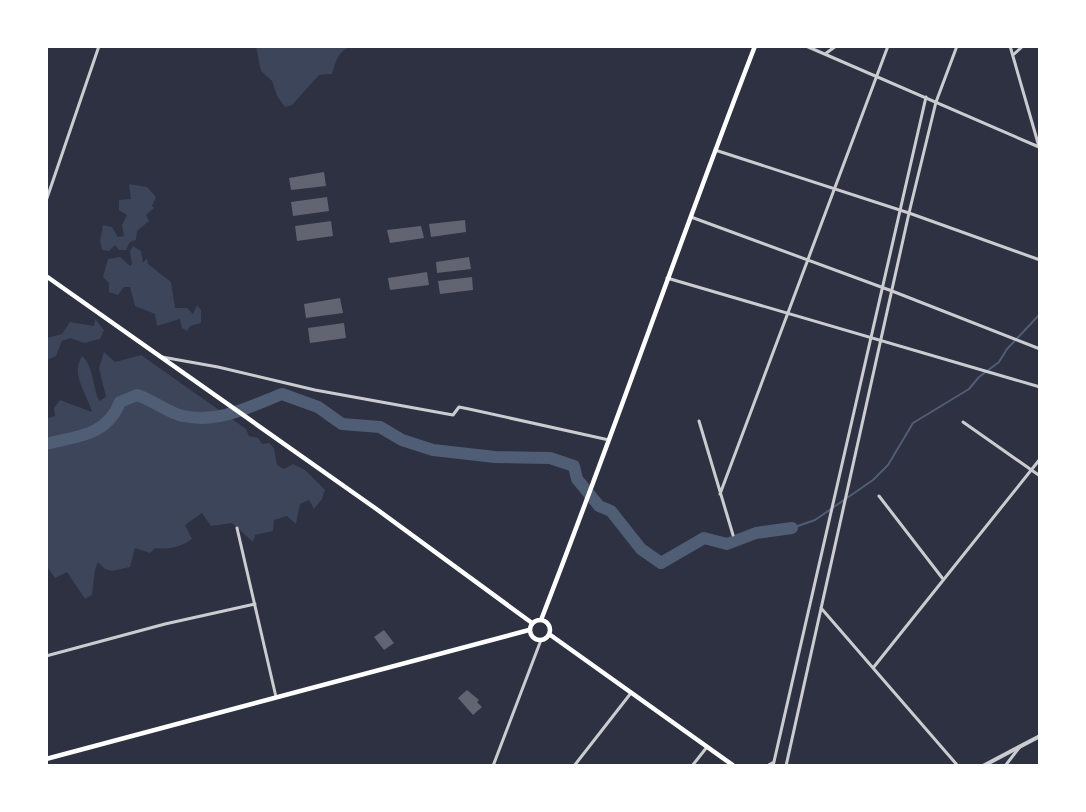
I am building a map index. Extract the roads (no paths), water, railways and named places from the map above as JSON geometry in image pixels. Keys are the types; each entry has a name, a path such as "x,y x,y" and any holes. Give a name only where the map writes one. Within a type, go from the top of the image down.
{"main road":[{"path":"541,620 611,440 666,278 755,46"},
{"path":"46,276 532,623"},
{"path":"541,620 532,623 529,630 533,638 541,640 549,634"},
{"path":"541,620 549,625 549,634"},
{"path":"46,759 529,630"},
{"path":"549,634 734,765"}],"street":[{"path":"46,201 99,46"},
{"path":"806,46 1039,148"},
{"path":"825,54 836,46"},
{"path":"720,494 790,313 807,260 888,46"},
{"path":"786,765 909,213 936,102 957,46"},
{"path":"1010,46 1037,133 1039,148"},
{"path":"1013,55 1023,46"},
{"path":"767,765 774,764 926,98"},
{"path":"715,150 909,213 1040,260"},
{"path":"689,217 892,291 1040,349"},
{"path":"666,278 872,336 1040,387"},
{"path":"162,357 218,367 315,390 453,415 459,407 611,440"},
{"path":"699,422 733,535"},
{"path":"963,422 1040,476"},
{"path":"873,668 1040,459"},
{"path":"879,496 943,579"},
{"path":"237,528 276,699"},
{"path":"46,656 165,624 255,604"},
{"path":"821,608 957,765"},
{"path":"493,765 541,640"},
{"path":"574,765 631,693"},
{"path":"983,765 1040,736"},
{"path":"692,765 708,745"},
{"path":"1005,765 1020,746"}],"waterway":[{"path":"792,528 815,520 873,480 888,465 913,423 969,389 979,377 999,362 1007,349 1040,314"},
{"path":"46,444 90,433 107,422 120,402 137,395 183,416 209,418 222,416 282,394 318,407 342,424 380,427 402,440 433,450 495,457 550,458 574,466 577,479 599,506 611,511 641,549 661,563 704,538 727,544 756,533 792,528"}]}
